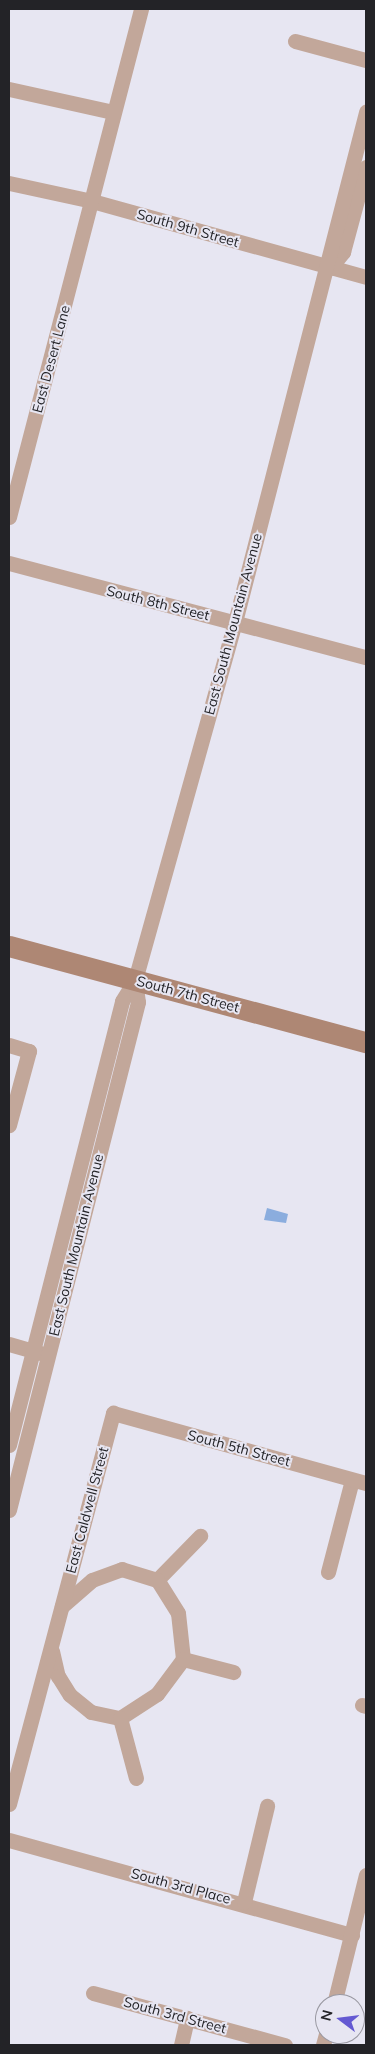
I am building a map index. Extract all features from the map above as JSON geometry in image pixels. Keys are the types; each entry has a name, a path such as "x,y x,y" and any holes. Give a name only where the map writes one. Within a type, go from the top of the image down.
{"main road":[{"name":"South 7th Street","path":"9,946 366,1042"}],"street":[{"name":"East Desert Lane","path":"9,517 141,9"},
{"path":"295,40 366,60"},
{"path":"9,89 113,112"},
{"name":"East South Mountain Avenue","path":"9,1445 122,1001 135,980 235,622 330,268 329,248 366,112"},
{"name":"East South Mountain Avenue","path":"330,268 343,252 366,167"},
{"name":"South 9th Street","path":"9,182 92,201 366,277"},
{"name":"South 8th Street","path":"9,563 366,657"},
{"name":"East South Mountain Avenue","path":"9,1510 138,1002 135,980"},
{"path":"9,1046 29,1051 9,1125"},
{"path":"9,1344 48,1354"},
{"name":"South 5th Street","path":"113,1413 359,1481"},
{"name":"East Caldwell Street","path":"9,1804 113,1413"},
{"path":"328,1572 359,1481"},
{"path":"136,1778 120,1718 157,1694 183,1659 178,1613 157,1580 200,1536"},
{"name":"East Caldwell Street","path":"61,1607 92,1580 122,1569 157,1580"},
{"name":"East Caldwell Street","path":"51,1645 58,1676 70,1695 91,1712 120,1718"},
{"path":"183,1659 233,1672"},
{"path":"244,1902 267,1806"},
{"name":"South 3rd Place","path":"9,1840 244,1902 352,1935"},
{"path":"337,1994 366,1875"},
{"name":"South 3rd Street","path":"93,1993 285,2045"},
{"path":"181,2045 188,2018"}],"water":[{"path":"267,1208 288,1214 286,1223 264,1220"}]}
